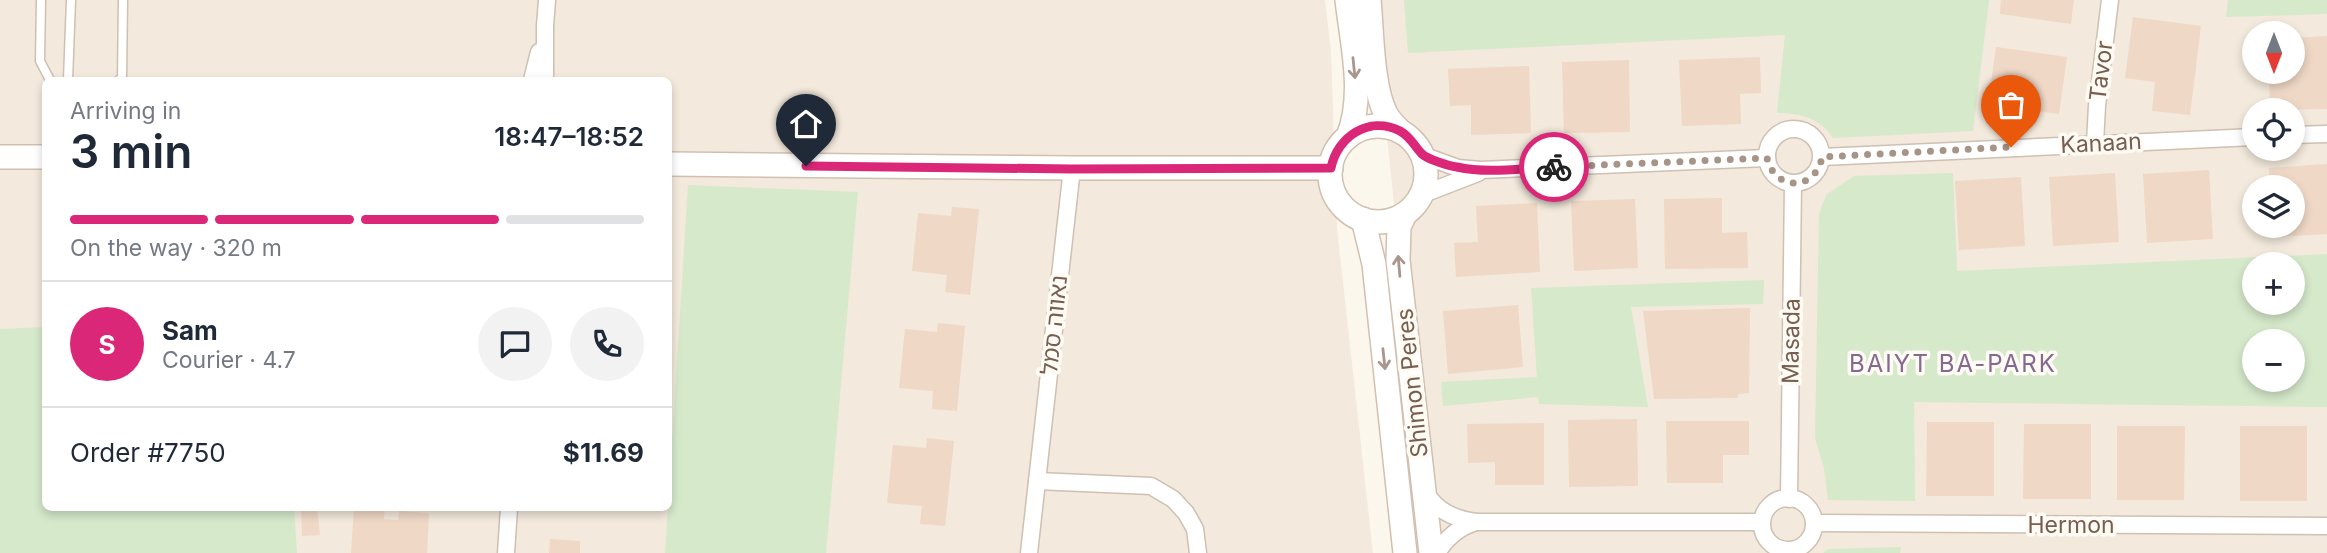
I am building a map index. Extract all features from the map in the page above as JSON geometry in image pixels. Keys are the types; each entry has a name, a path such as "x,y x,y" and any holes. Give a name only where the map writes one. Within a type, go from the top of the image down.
{"street":[{"path":"545,77 547,0"},
{"path":"1347,0 1356,99 1354,122 1348,137"},
{"path":"1369,0 1382,105 1387,117 1411,139 1422,155 1426,176 1421,195 1405,214 1385,221 1363,219 1351,214 1335,194 1331,182 1333,158 1339,146 1348,137 1367,127 1387,127 1400,131"},
{"name":"Tavor","path":"2095,143 2109,0"},
{"path":"533,77 545,26"},
{"path":"1794,129 1816,141 1822,157 1813,176 1793,184 1773,173 1767,158 1772,142 1785,131 1794,129"},
{"path":"2305,135 2327,134"},
{"name":"Kanaan","path":"1822,157 2242,137"},
{"path":"0,157 42,155"},
{"path":"1422,155 1458,168 1491,170 1767,158"},
{"path":"672,164 1072,169 1331,168"},
{"name":"נאווה סמל","path":"1029,553 1072,169"},
{"path":"1421,195 1491,170"},
{"name":"Masada","path":"1789,499 1793,184"},
{"name":"Shimon Peres","path":"1405,214 1399,227 1398,260 1431,553"},
{"name":"Shimon Peres","path":"1363,219 1374,264 1405,553"},
{"path":"1037,481 1151,486 1172,499 1186,513 1195,529 1198,553"},
{"path":"1423,489 1437,507 1449,515 1476,522 1762,522"},
{"path":"1789,499 1803,503 1809,509 1814,523 1813,531 1804,545 1789,552 1766,539 1762,522 1768,508 1774,503 1789,499"},
{"path":"506,553 509,511"},
{"path":"1437,553 1452,533 1476,522"},
{"name":"Hermon","path":"1814,523 2327,527"}],"lane":[{"path":"41,0 40,61 48,77"},
{"path":"68,77 71,0"},
{"path":"122,77 123,0"}],"shaded area":[{"path":"0,0 1325,0 1331,52 1337,228 1373,553 0,553"},
{"path":"1373,0 2327,0 2327,553 1430,553"}],"green space":[{"path":"1404,0 1989,0 1973,131 1833,138 1816,121 1794,114 1777,113 1785,35 1408,53"},
{"path":"2228,0 2327,0 2327,14 2226,17"},
{"path":"1953,173 1957,271 2242,258 2242,315 2305,315 2305,255 2327,254 2327,407 1914,402 1915,501 1828,500 1824,468 1815,438 1819,214 1826,195 1854,176"},
{"path":"688,185 858,192 826,553 665,553 668,511 672,511 672,441"},
{"path":"1764,280 1763,304 1631,307 1648,407 1539,404 1538,397 1443,406 1441,382 1537,377 1531,288"},
{"path":"42,327 42,511 294,511 297,553 0,553 0,329"},
{"path":"1901,547 1900,553 1823,553 1828,549"}],"building":[{"path":"2001,0 2074,0 2071,24 2000,14"},
{"path":"2133,17 2201,26 2190,115 2152,111 2155,82 2125,78"},
{"path":"2327,36 2327,109 2305,109 2305,98 2270,98 2269,84 2305,84 2305,37"},
{"path":"1996,47 2067,57 2059,114 1988,105"},
{"path":"1760,57 1761,93 1740,94 1741,124 1682,126 1679,60"},
{"path":"1629,60 1630,132 1564,133 1562,62"},
{"path":"1529,66 1531,133 1471,135 1471,105 1450,106 1448,69"},
{"path":"2327,164 2327,234 2305,235 2305,175 2269,175 2269,168"},
{"path":"2209,170 2213,239 2147,243 2143,174"},
{"path":"2115,173 2119,242 2053,246 2049,177"},
{"path":"2021,177 2025,246 1959,250 1955,181"},
{"path":"1722,198 1722,233 1747,232 1748,268 1665,269 1664,199"},
{"path":"1635,199 1638,268 1574,271 1571,201"},
{"path":"1537,203 1540,272 1456,277 1454,243 1478,242 1476,206"},
{"path":"952,207 979,209 970,295 945,292 947,275 912,271 918,213 951,216"},
{"path":"1518,305 1523,367 1448,374 1443,311"},
{"path":"1750,308 1749,393 1738,394 1738,398 1654,399 1643,311"},
{"path":"938,323 965,326 957,411 932,409 933,391 899,388 905,329 937,332"},
{"path":"1637,419 1638,486 1569,487 1568,420"},
{"path":"1666,421 1749,421 1749,455 1723,455 1723,483 1667,483"},
{"path":"1927,422 1994,422 1994,496 1926,496"},
{"path":"1544,423 1544,485 1495,485 1495,462 1468,463 1467,424"},
{"path":"2024,424 2091,424 2091,499 2023,499"},
{"path":"2117,426 2185,426 2184,500 2117,500"},
{"path":"2240,426 2307,426 2307,501 2240,501"},
{"path":"927,438 954,441 945,526 920,524 922,506 887,503 893,445 926,448"},
{"path":"301,511 317,511 320,535 302,536"},
{"path":"354,511 385,511 384,519 398,520 399,511 429,513 427,553 351,553"},
{"path":"550,539 580,541 580,553 549,553"}],"way so far":[{"path":"1554,167 1767,158 1773,173 1793,184 1813,176 1818,171 1822,157 2011,147"}],"district":[{"name":"BAIYT BA-PARK","path":"1953,363"}],"route":[{"path":"806,166 1331,168 1339,146 1348,137 1358,130 1377,126 1400,131 1411,139 1422,155 1458,168 1481,170 1554,167"}]}
